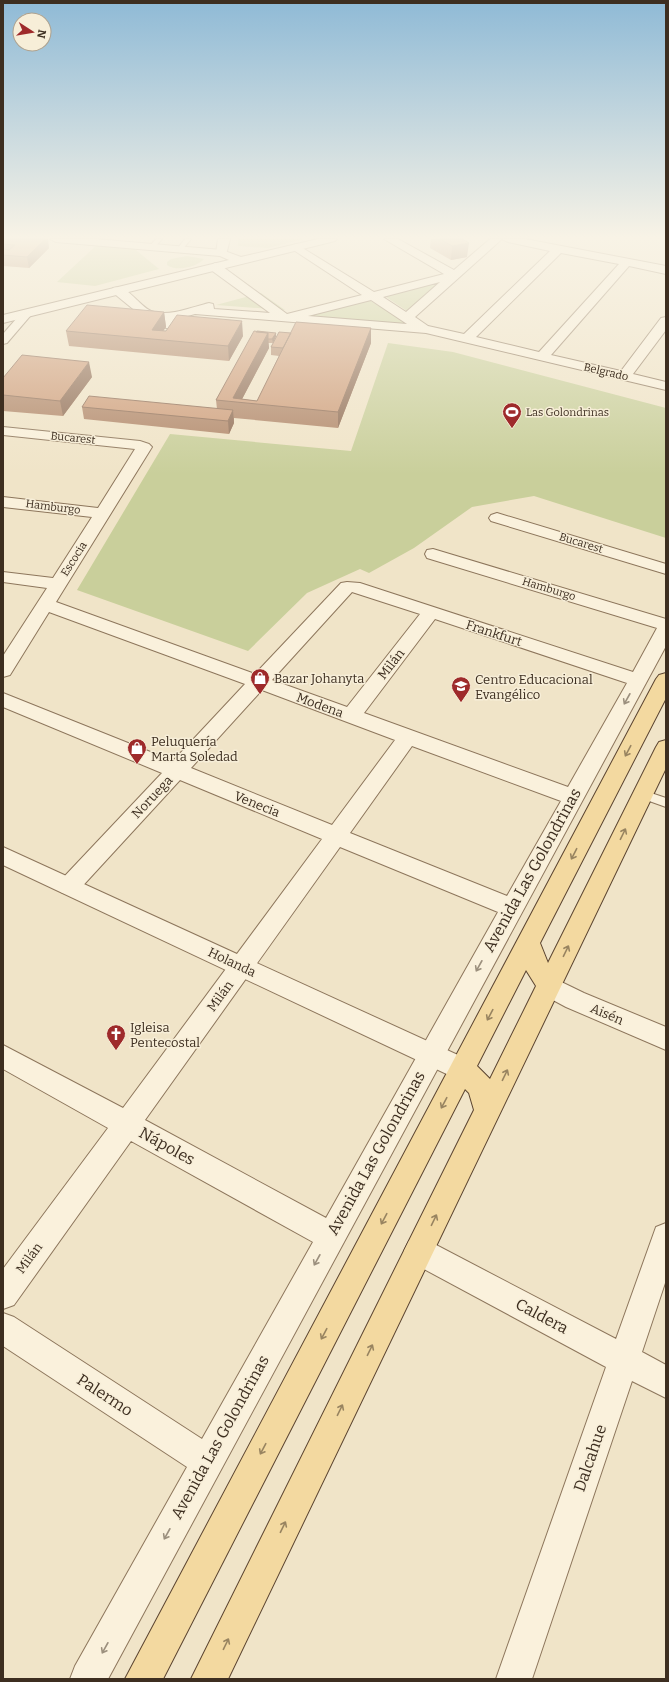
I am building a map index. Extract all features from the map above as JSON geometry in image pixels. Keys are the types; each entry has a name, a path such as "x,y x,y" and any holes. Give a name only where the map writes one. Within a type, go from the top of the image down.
{"main road":[{"name":"Avenida Las Golondrinas","path":"143,1679 666,679"},
{"path":"209,1679 642,794 663,769 666,747"},
{"path":"528,943 533,960 548,986"},
{"path":"462,1069 480,1086 488,1110"}],"street":[{"path":"3,341 23,317"},
{"path":"156,317 168,321 178,317"},
{"name":"Belgrado","path":"279,317 426,329 666,386"},
{"path":"466,339 488,317"},
{"path":"542,357 577,317"},
{"path":"406,318 426,329"},
{"path":"624,376 666,321"},
{"name":"Bucarest","path":"3,431 143,446"},
{"name":"Escocia","path":"4,669 103,513 143,446"},
{"name":"Hamburgo","path":"3,502 103,513"},
{"name":"Bucarest","path":"497,518 666,569"},
{"name":"Hamburgo","path":"433,554 666,625"},
{"path":"3,577 58,584"},
{"name":"Frankfurt","path":"349,587 431,612 638,680"},
{"name":"Noruega","path":"68,886 349,587"},
{"name":"Modena","path":"45,604 573,797"},
{"name":"Milán","path":"350,716 431,612"},
{"name":"Avenida Las Golondrinas","path":"88,1679 430,1054 666,629"},
{"name":"Venecia","path":"3,700 511,907"},
{"name":"Milán","path":"3,1294 408,737"},
{"name":"Holanda","path":"3,855 462,1069"},
{"name":"Aisén","path":"548,986 575,1000 666,1039"},
{"name":"Nápoles","path":"3,1056 330,1236"},
{"name":"Dalcahue","path":"514,1679 666,1237"},
{"name":"Caldera","path":"419,1251 666,1382"},
{"name":"Palermo","path":"3,1328 207,1461"}],"lane":[{"path":"642,794 666,803"}],"green space":[{"path":"308,317 398,317 414,327"},
{"path":"388,343 453,352 666,408 666,538 534,496 472,507 414,548 369,573 360,569 307,593 248,651 77,590 170,434 351,451"}],"building":[{"path":"77,317 160,317 152,330 166,331 175,317 204,317 242,321 228,346 66,331"},
{"path":"296,322 371,328 338,412 216,400 254,331 268,333 233,398 257,401"},
{"path":"256,332 276,333 272,339 268,339 268,333"},
{"path":"279,332 291,333 283,348 271,347"},
{"path":"22,355 89,362 60,401 3,395 3,378"},
{"path":"89,396 233,410 228,421 82,407"}],"place":[{"name":"Las Golondrinas","path":"512,429"},
{"name":"Bazar Johanyta","path":"260,695"},
{"name":"Centro Educacional Evangélico","path":"461,703"},
{"name":"Peluquería Marta Soledad","path":"137,765"},
{"name":"Igleisa Pentecostal","path":"116,1051"}]}
